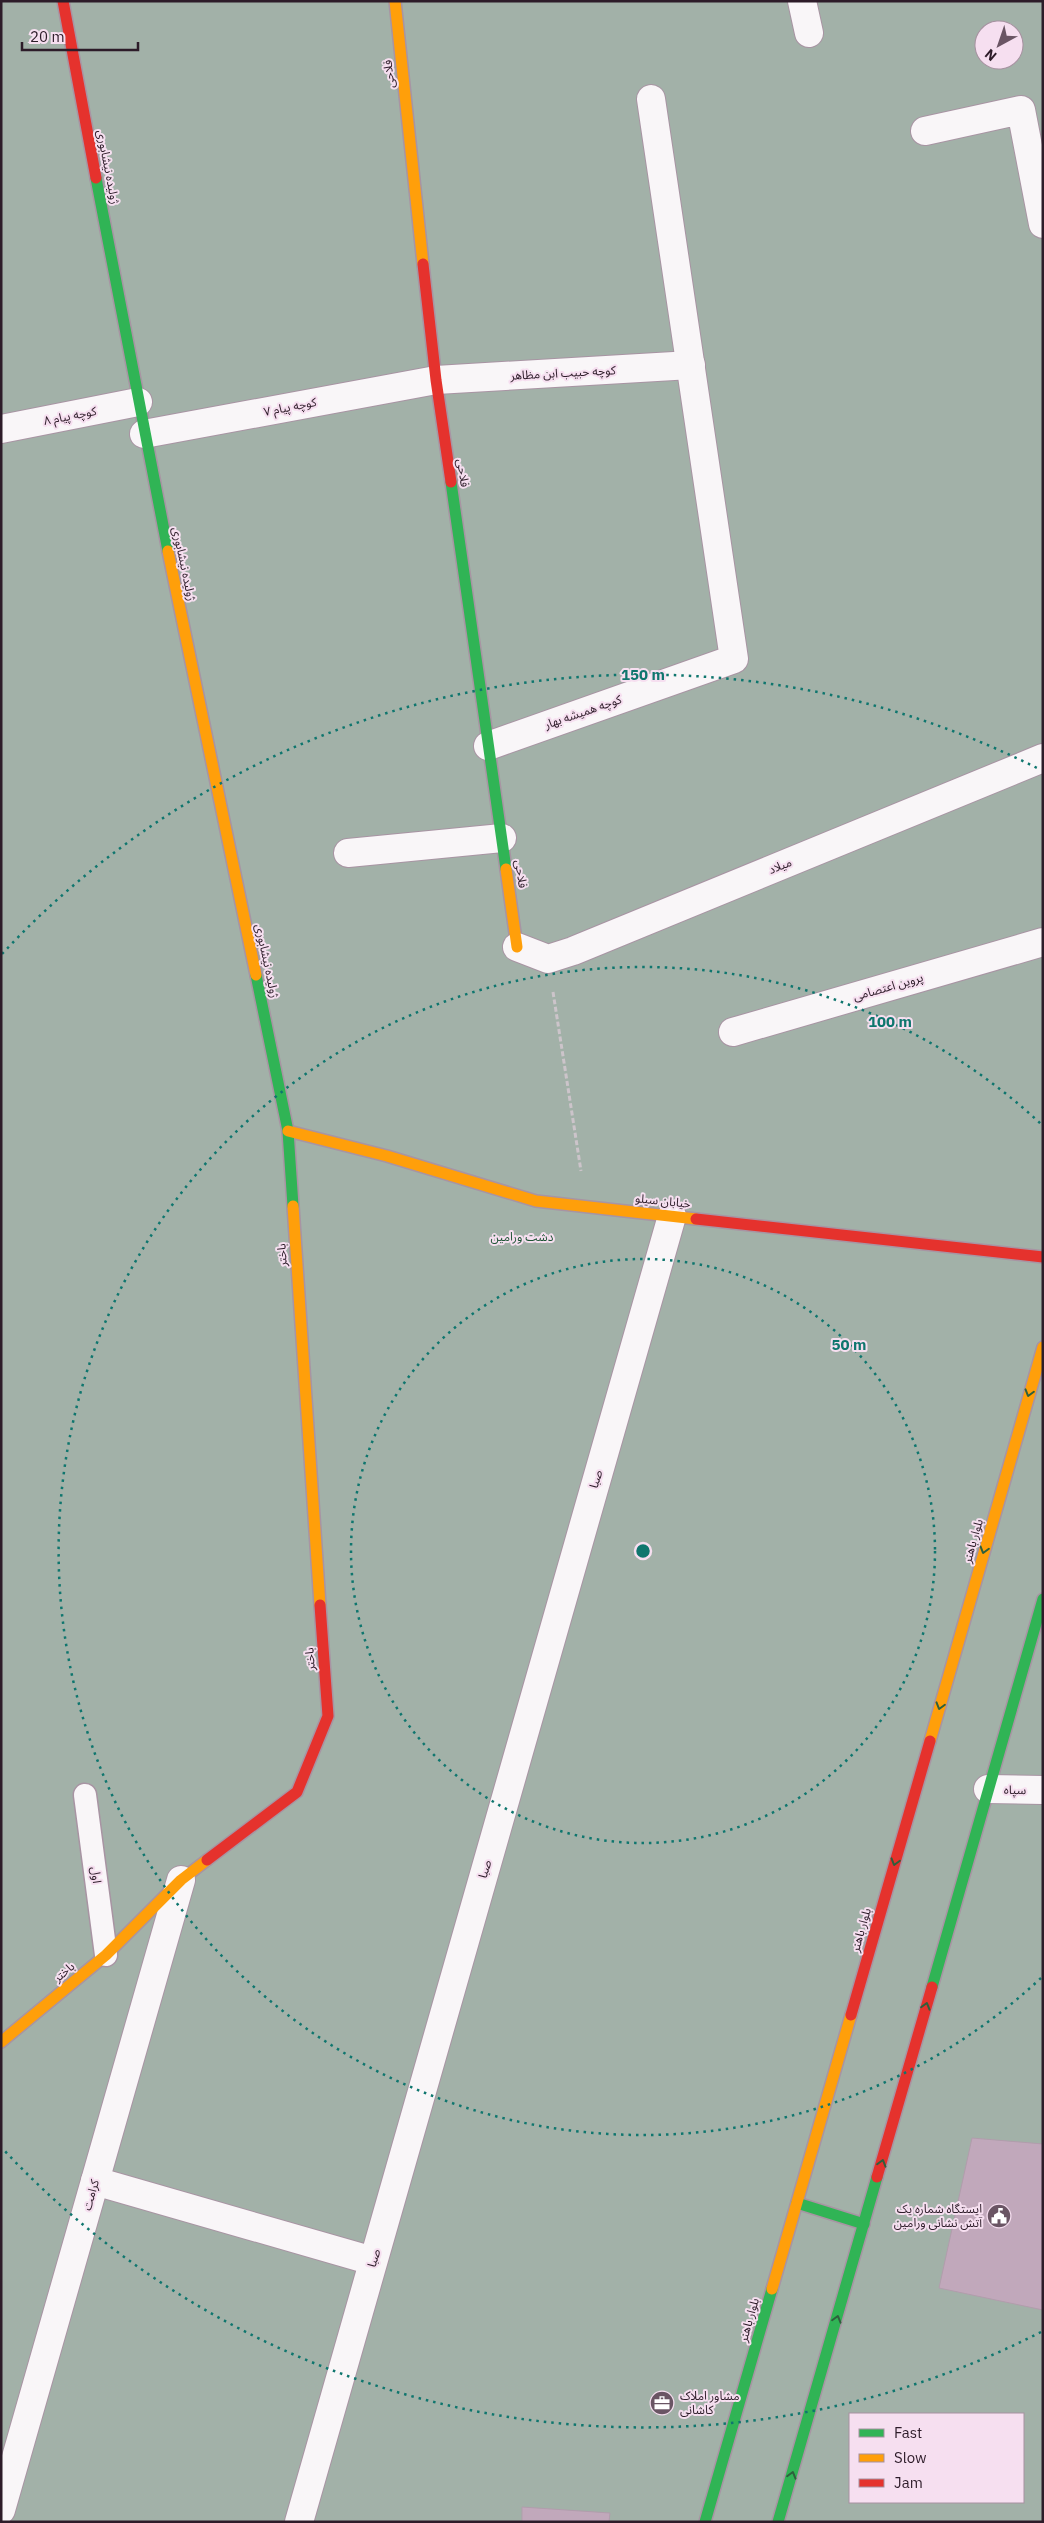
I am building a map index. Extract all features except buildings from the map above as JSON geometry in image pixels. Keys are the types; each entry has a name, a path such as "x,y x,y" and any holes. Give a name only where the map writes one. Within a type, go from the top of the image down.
{"main road":[{"name":"ژولیده نیشابوری","path":"63,1 144,434 288,1131"},
{"name":"فلاحی","path":"395,1 436,380 517,947"},
{"name":"خیابان سیلو","path":"288,1131 387,1156 536,1201 1043,1257"},
{"name":"باختر","path":"1,2042 106,1955 181,1880 297,1792 328,1716 288,1131"},
{"name":"بلوار باهنر","path":"705,2522 1043,1347"},
{"path":"778,2522 1043,1599"},
{"path":"797,2203 864,2224"}],"street":[{"path":"802,1 810,33"},
{"path":"651,99 691,365"},
{"path":"925,131 1021,110 1043,224"},
{"name":"کوچه حبیب ابن مظاهر","path":"436,380 691,365"},
{"name":"کوچه همیشه بهار","path":"488,746 734,659 691,365"},
{"name":"کوچه پیام ۷","path":"144,434 436,380"},
{"name":"کوچه پیام ۸","path":"1,429 138,402"},
{"name":"میلاد","path":"548,959 573,951 1043,758"},
{"path":"348,853 502,838"},
{"name":"پروین اعتصامی","path":"733,1032 1043,942"},
{"path":"517,947 548,959"},
{"name":"صبا","path":"299,2522 672,1216"},
{"name":"سپاه","path":"988,1789 1043,1790"},
{"name":"کرامت","path":"1,2510 181,1880"},
{"path":"95,2181 373,2261"}],"lane":[{"name":"اول","path":"85,1795 106,1955"}],"path":[{"path":"548,959 586,1206"}],"green space":[{"name":"دشت ورامین","path":"1,1 1043,1 1043,2522 1,2522"}],"traffic: fast":[{"path":"96,178 168,551"},
{"path":"451,482 506,869"},
{"path":"256,975 288,1131 293,1206"},
{"path":"932,1987 1043,1599"},
{"path":"778,2522 877,2177"},
{"path":"797,2203 864,2224"},
{"path":"705,2522 772,2289"}],"traffic: slow":[{"path":"395,1 423,264"},
{"path":"168,551 256,975"},
{"path":"506,869 517,947"},
{"path":"288,1131 387,1156 536,1201 696,1219"},
{"path":"293,1206 320,1605"},
{"path":"930,1741 1043,1347"},
{"path":"1,2042 106,1955 181,1880 207,1860"},
{"path":"772,2289 851,2015"}],"traffic: jam":[{"path":"63,1 96,178"},
{"path":"423,264 436,380 451,482"},
{"path":"696,1219 1043,1257"},
{"path":"207,1860 297,1792 328,1716 320,1605"},
{"path":"851,2015 930,1741"},
{"path":"877,2177 932,1987"}],"place":[{"name":"ایستگاه شماره یک آتش نشانی ورامین","path":"999,2216"},
{"name":"مشاور املاک کاشانی","path":"662,2403"}]}
